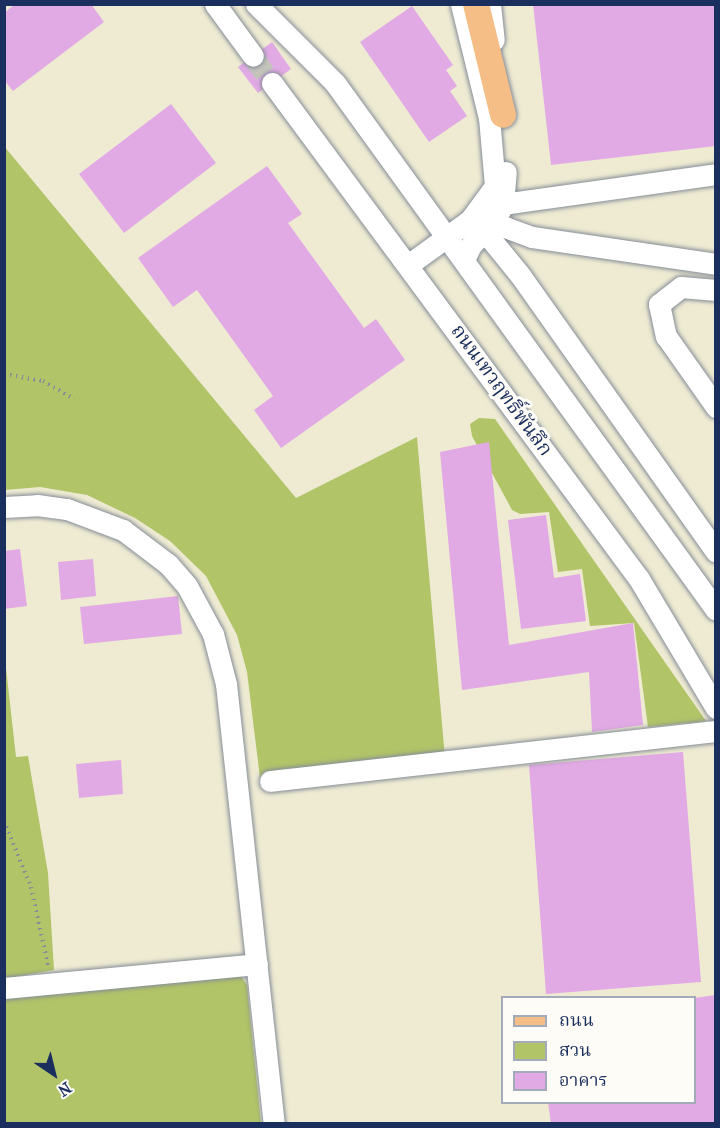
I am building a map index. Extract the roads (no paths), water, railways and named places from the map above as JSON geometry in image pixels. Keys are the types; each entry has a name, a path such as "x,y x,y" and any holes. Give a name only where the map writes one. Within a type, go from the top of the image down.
{"main road":[{"path":"476,4 503,116"}],"street":[{"path":"215,4 253,56"},
{"path":"256,4 335,83 716,610"},
{"path":"408,265 447,237 485,205 495,186 489,118 461,4"},
{"path":"464,260 494,219 506,183 503,116 490,4"},
{"name":"ถนนเทวฤทธิ์พันลึก","path":"272,82 639,579 716,708"},
{"path":"494,219 716,174"},
{"path":"494,219 532,237 716,264"},
{"path":"494,219 520,274 716,552"},
{"path":"716,290 681,287 659,304 666,336 716,407"},
{"path":"4,507 67,509 123,530 168,564 203,612 223,667 274,1124"},
{"path":"270,781 716,731"},
{"path":"4,988 257,964"}],"tunnel":[{"path":"253,56 272,83"}]}
